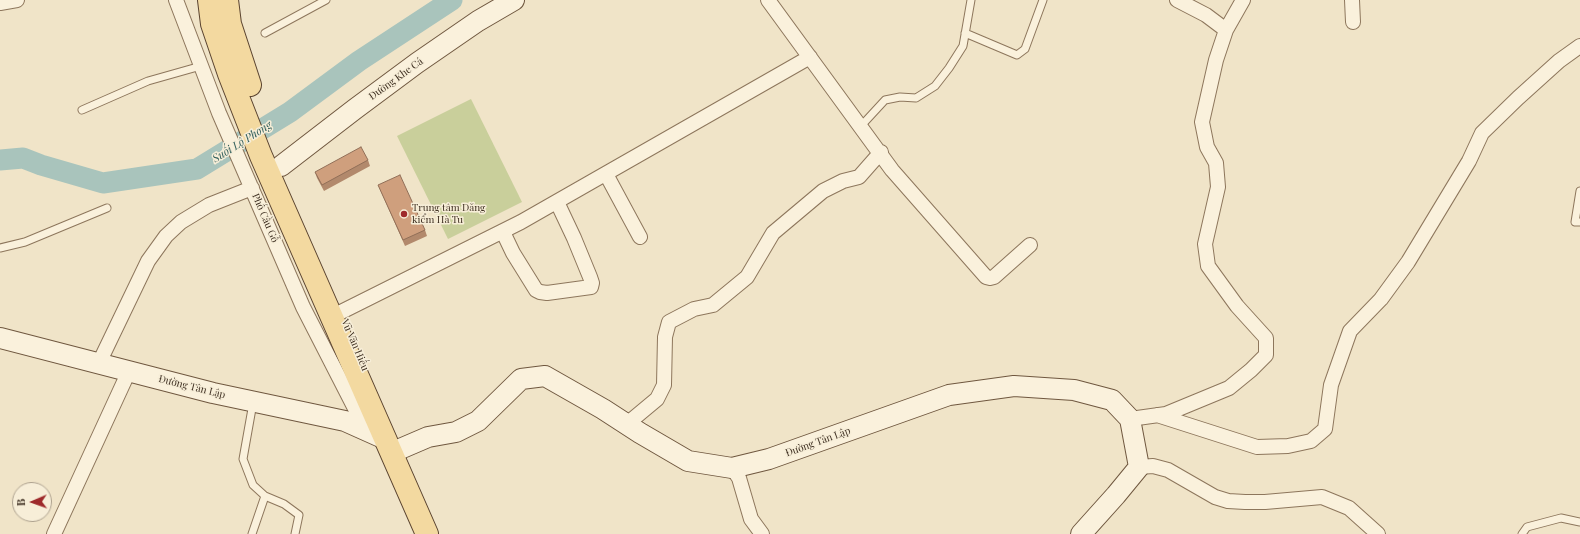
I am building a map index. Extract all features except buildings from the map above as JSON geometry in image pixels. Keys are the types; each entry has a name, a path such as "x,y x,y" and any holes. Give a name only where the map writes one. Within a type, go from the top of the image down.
{"main road":[{"path":"209,0 212,24 236,71 273,158"},
{"path":"228,0 236,71"},
{"name":"Vũ Văn Hiếu","path":"273,158 341,312 383,439 440,534"},
{"name":"Vũ Văn Hiếu","path":"273,158 383,439 426,534"}],"street":[{"path":"0,3 17,0"},
{"name":"Phố Cầu Gỗ","path":"176,0 219,114 303,307 383,439"},
{"name":"Đường Khe Cá","path":"273,158 355,109 478,20 514,0"},
{"path":"768,0 892,170 986,276 990,278 994,277 1030,245"},
{"path":"1177,0 1206,15 1226,30"},
{"path":"1139,467 1130,419 1166,414 1229,388 1251,370 1266,355 1266,338 1237,306 1208,266 1205,244 1218,187 1216,163 1207,147 1202,122 1216,60 1226,30 1243,0"},
{"path":"1352,0 1353,22"},
{"path":"1157,415 1257,447 1288,446 1311,441 1325,429 1330,385 1350,331 1381,299 1408,262 1469,161 1482,133 1547,71 1580,46"},
{"path":"341,312 503,232 810,57"},
{"path":"628,424 657,399 664,384 665,337 669,322 694,309 713,305 747,277 773,233 823,191 843,181 859,177 880,152"},
{"path":"606,174 640,238"},
{"path":"99,363 148,262 166,236 181,222 208,205 252,188"},
{"path":"503,232 517,260 536,290 547,293 591,287 592,283 590,277 557,202"},
{"name":"Đường Tân Lập","path":"0,338 213,393 345,421 383,439 428,437 456,432 478,421 521,379 545,376 603,409 688,461 732,468 769,459 949,395 1014,386 1074,390 1112,400 1130,419"},
{"path":"54,534 129,371"},
{"path":"1081,534 1139,467 1152,466 1168,470 1215,496 1228,501 1245,502 1322,497 1349,508 1378,534"},
{"path":"732,468 739,478 751,519 762,534"}],"lane":[{"path":"265,33 326,0"},
{"path":"861,126 885,100 900,97 916,98 935,86 963,46 971,0"},
{"path":"965,33 1017,55 1025,49 1043,0"},
{"path":"82,110 148,81 201,66"},
{"path":"1580,192 1575,222 1580,222"},
{"path":"0,248 25,242 107,208"},
{"path":"253,401 243,459 253,485 265,496 284,504 299,515 294,534"},
{"path":"252,534 265,496"},
{"path":"1522,534 1527,527 1561,518 1580,522"}],"green space":[{"path":"471,99 522,202 448,239 397,136"}],"waterway":[{"name":"Suối Lộ Phong","path":"0,160 23,158 41,165 103,183 197,169 290,112 359,61 452,0"}],"place":[{"name":"Trung tâm Đăng kiểm Hà Tu","path":"404,214"}]}
